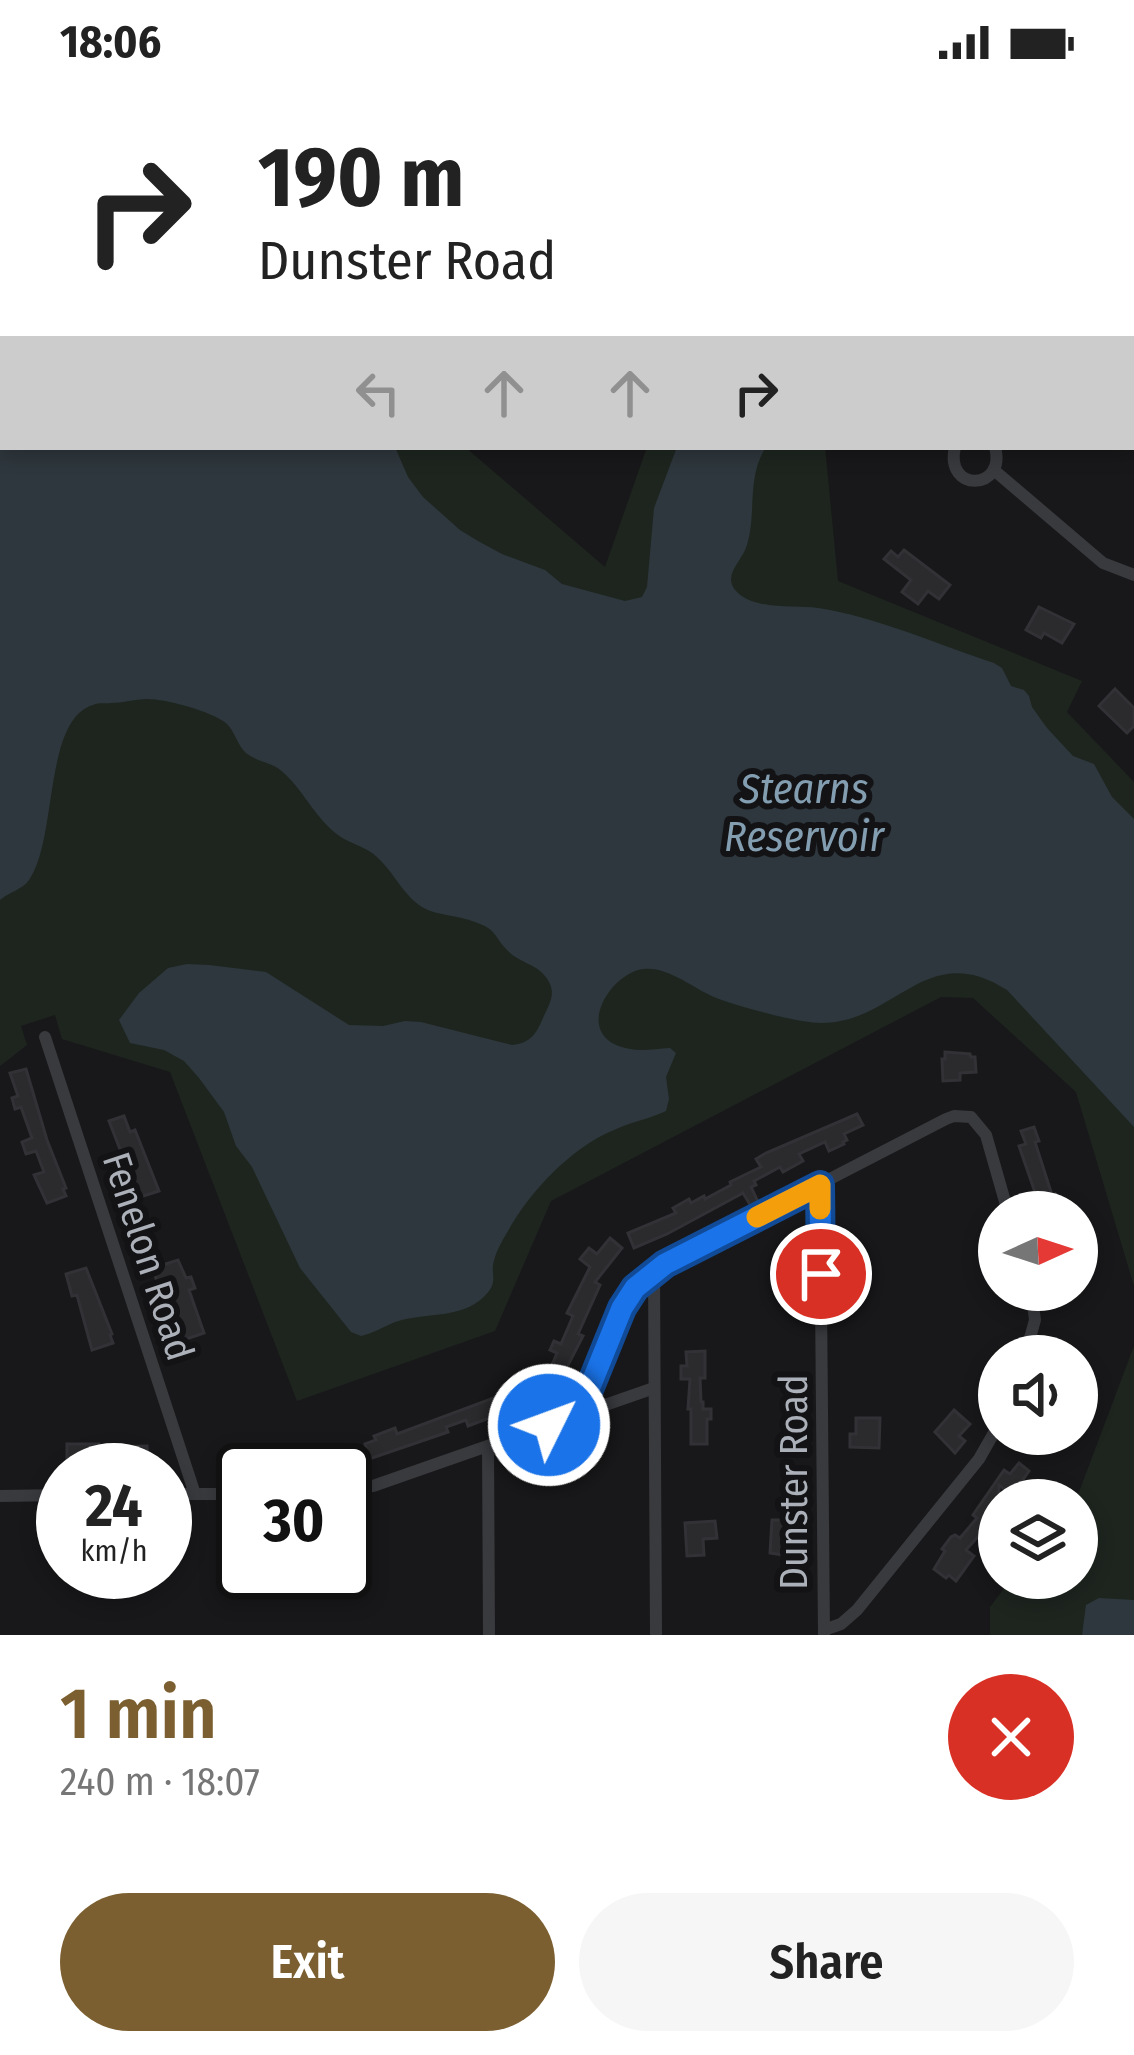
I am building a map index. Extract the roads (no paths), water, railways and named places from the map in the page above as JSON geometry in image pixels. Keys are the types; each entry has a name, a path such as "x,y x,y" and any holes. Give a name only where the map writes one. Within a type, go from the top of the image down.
{"street":[{"path":"954,450 952,462 960,475 974,481 994,471 996,450"},
{"path":"994,471 1103,563 1134,575"},
{"name":"Fenelon Road","path":"45,1037 195,1494"},
{"path":"579,1414 622,1308 654,1272 946,1118 963,1115 977,1121 986,1135 1002,1191"},
{"name":"Dunster Road","path":"820,1185 824,1633"},
{"path":"654,1272 656,1635"},
{"path":"372,1486 654,1388"},
{"path":"488,1446 489,1635"},
{"path":"824,1633 857,1610 981,1455"},
{"path":"195,1494 216,1494"},
{"path":"0,1496 36,1496"}],"water":[{"name":"Stearns Reservoir","path":"0,450 396,450 423,497 460,530 502,554 545,570 562,584 625,601 642,597 647,587 654,508 676,450 764,450 756,471 747,545 732,575 738,593 765,604 861,617 994,663 1011,686 1024,690 1047,728 1073,756 1094,764 1112,797 1134,819 1134,1127 1007,990 979,976 954,973 932,978 870,1011 821,1023 751,1009 667,973 638,970 608,993 600,1027 616,1045 670,1048 676,1053 666,1077 666,1111 598,1138 553,1172 503,1239 494,1261 492,1285 480,1300 458,1311 395,1322 361,1336 351,1332 300,1268 252,1167 236,1146 224,1112 199,1078 184,1061 164,1050 130,1043 119,1020 139,993 168,968 209,965 266,972 349,1025 421,1022 512,1045 535,1033 550,1002 551,987 541,972 512,955 488,928 416,902 374,854 326,824 287,776 246,753 226,723 166,701 98,704 77,715 58,756 38,861 29,880 0,900"},
{"path":"1098,1599 1134,1600 1134,1635 1082,1635 1086,1605"}]}
